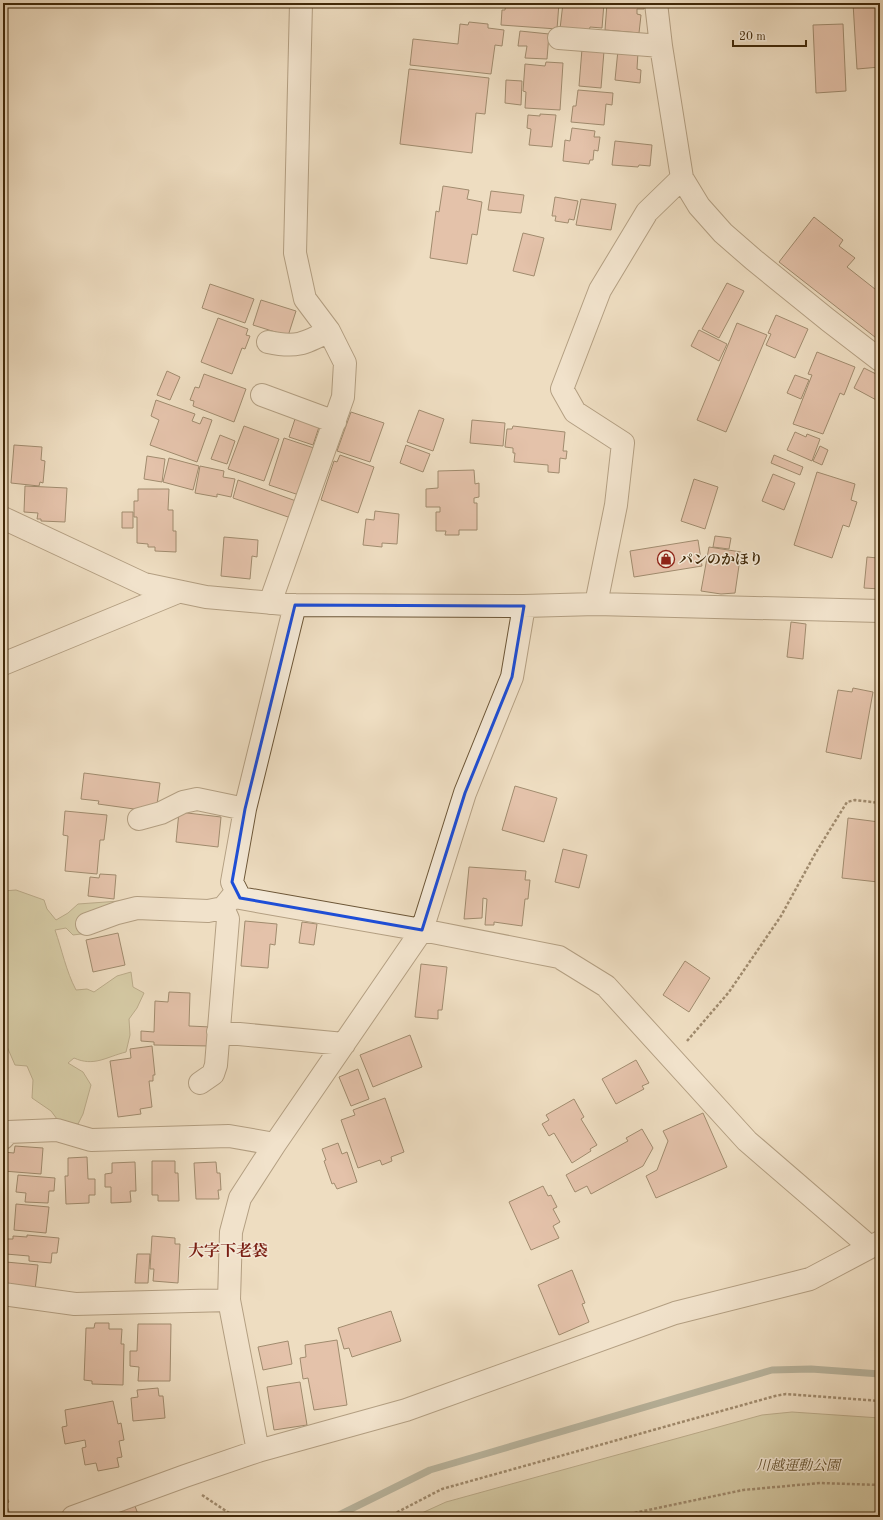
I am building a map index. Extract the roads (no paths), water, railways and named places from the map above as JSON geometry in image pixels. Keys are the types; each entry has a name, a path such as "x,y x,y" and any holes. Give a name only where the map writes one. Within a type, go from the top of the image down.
{"street":[{"path":"270,603 343,397 345,363 329,331 305,299 295,253 301,3"},
{"path":"656,3 660,46 682,178 698,206 723,233 828,320 880,360"},
{"path":"559,38 660,46"},
{"path":"596,604 616,505 622,443 575,412 562,389 600,290 647,212 682,178"},
{"path":"268,342 286,346 306,344 329,331"},
{"path":"262,395 335,422"},
{"path":"3,518 144,584 206,597 295,605 524,606 596,604 880,611"},
{"path":"3,664 178,592"},
{"path":"200,1083 213,1074 216,1065 232,882 245,809 295,605"},
{"path":"258,1451 229,1300 231,1232 240,1198 275,1144 422,930 465,792 512,677 524,606"},
{"path":"139,819 161,813 183,802 197,799 245,809"},
{"path":"72,1517 258,1451 406,1410 675,1313 810,1279 875,1244 747,1141 606,986 559,957 422,930 240,898 230,900 208,911 137,908 117,913 87,924"},
{"path":"218,1032 344,1044"},
{"path":"3,1138 8,1132 57,1130 91,1140 229,1136 275,1144"},
{"path":"3,1294 75,1304 229,1300"}],"waterway":[{"path":"335,1517 430,1470 772,1370 811,1369 880,1374"}],"place":[{"name":"パンのかほり","path":"666,559"}],"district":[{"name":"大字下老袋","path":"228,1250"}],"park label":[{"name":"川越運動公園","path":"798,1465"}]}
